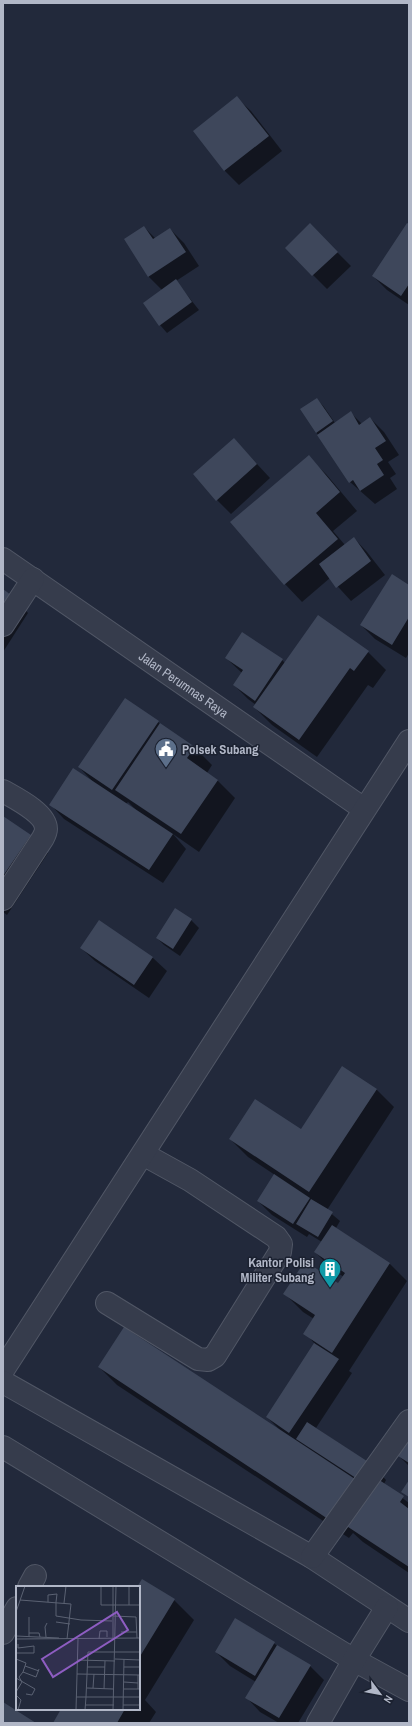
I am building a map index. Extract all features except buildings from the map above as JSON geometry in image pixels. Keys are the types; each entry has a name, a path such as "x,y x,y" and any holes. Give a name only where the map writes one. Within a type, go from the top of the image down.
{"street":[{"name":"Jalan Perumnas Raya","path":"3,559 364,809"},
{"path":"3,625 33,579"},
{"path":"3,1370 409,741"},
{"path":"3,791 36,812 43,820 46,829 43,838 3,899"},
{"path":"107,1303 198,1360 208,1360 215,1356 280,1252 281,1244 276,1237 190,1180 143,1154"},
{"path":"3,1382 312,1557 409,1621"},
{"path":"312,1557 409,1421"},
{"path":"3,1447 354,1660 409,1690"},
{"path":"318,1723 354,1660 387,1607"},
{"path":"3,1633 16,1610"}],"place":[{"name":"Polsek Subang","path":"166,768"},
{"name":"Kantor Polisi Militer Subang","path":"330,1288"}]}
